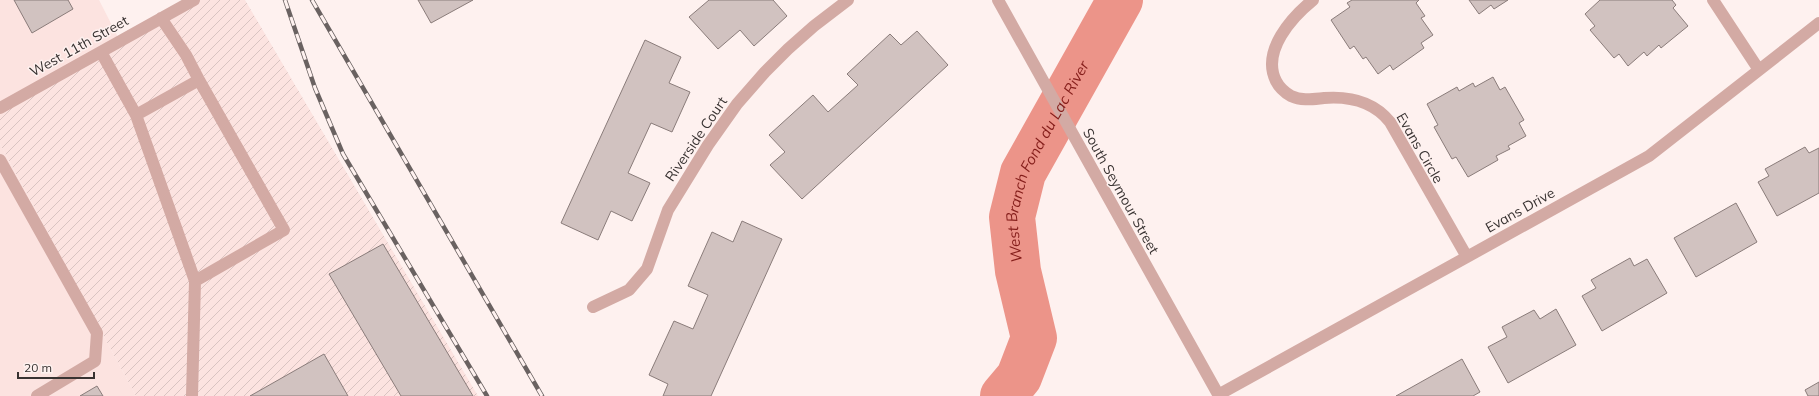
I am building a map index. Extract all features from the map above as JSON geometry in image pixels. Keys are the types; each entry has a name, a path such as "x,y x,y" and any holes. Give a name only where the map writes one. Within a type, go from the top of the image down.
{"street":[{"name":"West 11th Street","path":"0,108 194,0"},
{"name":"Riverside Court","path":"593,307 629,290 647,270 668,210 704,151 737,104 788,48 848,0"},
{"name":"South Seymour Street","path":"998,0 1218,395"},
{"name":"Evans Circle","path":"1313,0 1290,24 1276,45 1273,65 1274,77 1278,84 1290,95 1298,98 1315,99 1340,97 1356,100 1372,106 1382,113 1390,122 1467,257"},
{"path":"1713,0 1758,70"},
{"path":"161,18 186,55 284,230 195,281"},
{"name":"Evans Drive","path":"1218,395 1649,156 1819,23"},
{"path":"101,52 136,114 195,281 192,396"},
{"path":"136,114 199,80"},
{"path":"0,160 97,333 95,361 37,396"}],"shaded area":[{"path":"0,0 99,0 120,41 0,108"},
{"path":"194,0 245,0 478,396 136,396 0,144 0,108"},
{"path":"0,144 136,396 0,396"}],"building":[{"path":"14,0 68,0 73,9 32,33"},
{"path":"418,0 473,0 431,23"},
{"path":"709,0 773,0 787,16 754,46 740,30 718,49 689,17"},
{"path":"1352,0 1419,0 1416,3 1425,16 1421,18 1433,35 1421,43 1424,48 1393,70 1390,65 1378,74 1366,57 1363,59 1354,46 1350,49 1331,20 1350,7 1347,3"},
{"path":"1469,0 1508,0 1494,9 1491,5 1479,14"},
{"path":"1600,0 1672,0 1676,5 1673,8 1688,26 1661,48 1659,45 1647,56 1644,52 1628,66 1619,54 1614,58 1590,30 1595,26 1585,14"},
{"path":"917,31 948,65 802,199 770,165 785,152 769,135 813,95 828,112 858,85 847,74 890,34 901,45"},
{"path":"645,40 681,57 669,83 690,92 672,132 651,123 628,173 650,183 632,221 611,211 598,240 561,223"},
{"path":"1493,77 1500,90 1505,87 1524,120 1519,123 1526,136 1508,146 1510,149 1496,156 1498,160 1468,177 1456,157 1452,159 1434,127 1438,125 1427,104 1457,87 1459,91 1473,83 1475,87"},
{"path":"1805,147 1809,153 1819,148 1819,193 1777,216 1758,182 1769,176 1765,169"},
{"path":"1736,203 1757,242 1696,277 1674,238"},
{"path":"742,221 782,239 711,396 663,396 668,384 649,375 674,321 693,329 708,295 688,286 712,232 733,242"},
{"path":"383,244 473,396 401,396 329,274"},
{"path":"1630,258 1634,266 1647,259 1667,293 1602,331 1582,296 1596,288 1591,280"},
{"path":"1556,309 1576,345 1508,383 1488,347 1507,337 1502,327 1534,310 1540,319"},
{"path":"324,354 348,396 250,396"},
{"path":"1462,359 1480,392 1473,396 1396,396"},
{"path":"1819,382 1819,396 1808,396 1805,390"},
{"path":"97,386 103,396 80,396"}],"waterway":[{"name":"West Branch Fond du Lac River","path":"1003,396 1019,377 1034,338 1018,271 1012,217 1023,173 1120,0"}],"railway":[{"path":"285,0 315,88 343,154 487,396"},
{"path":"312,0 542,396"}]}
